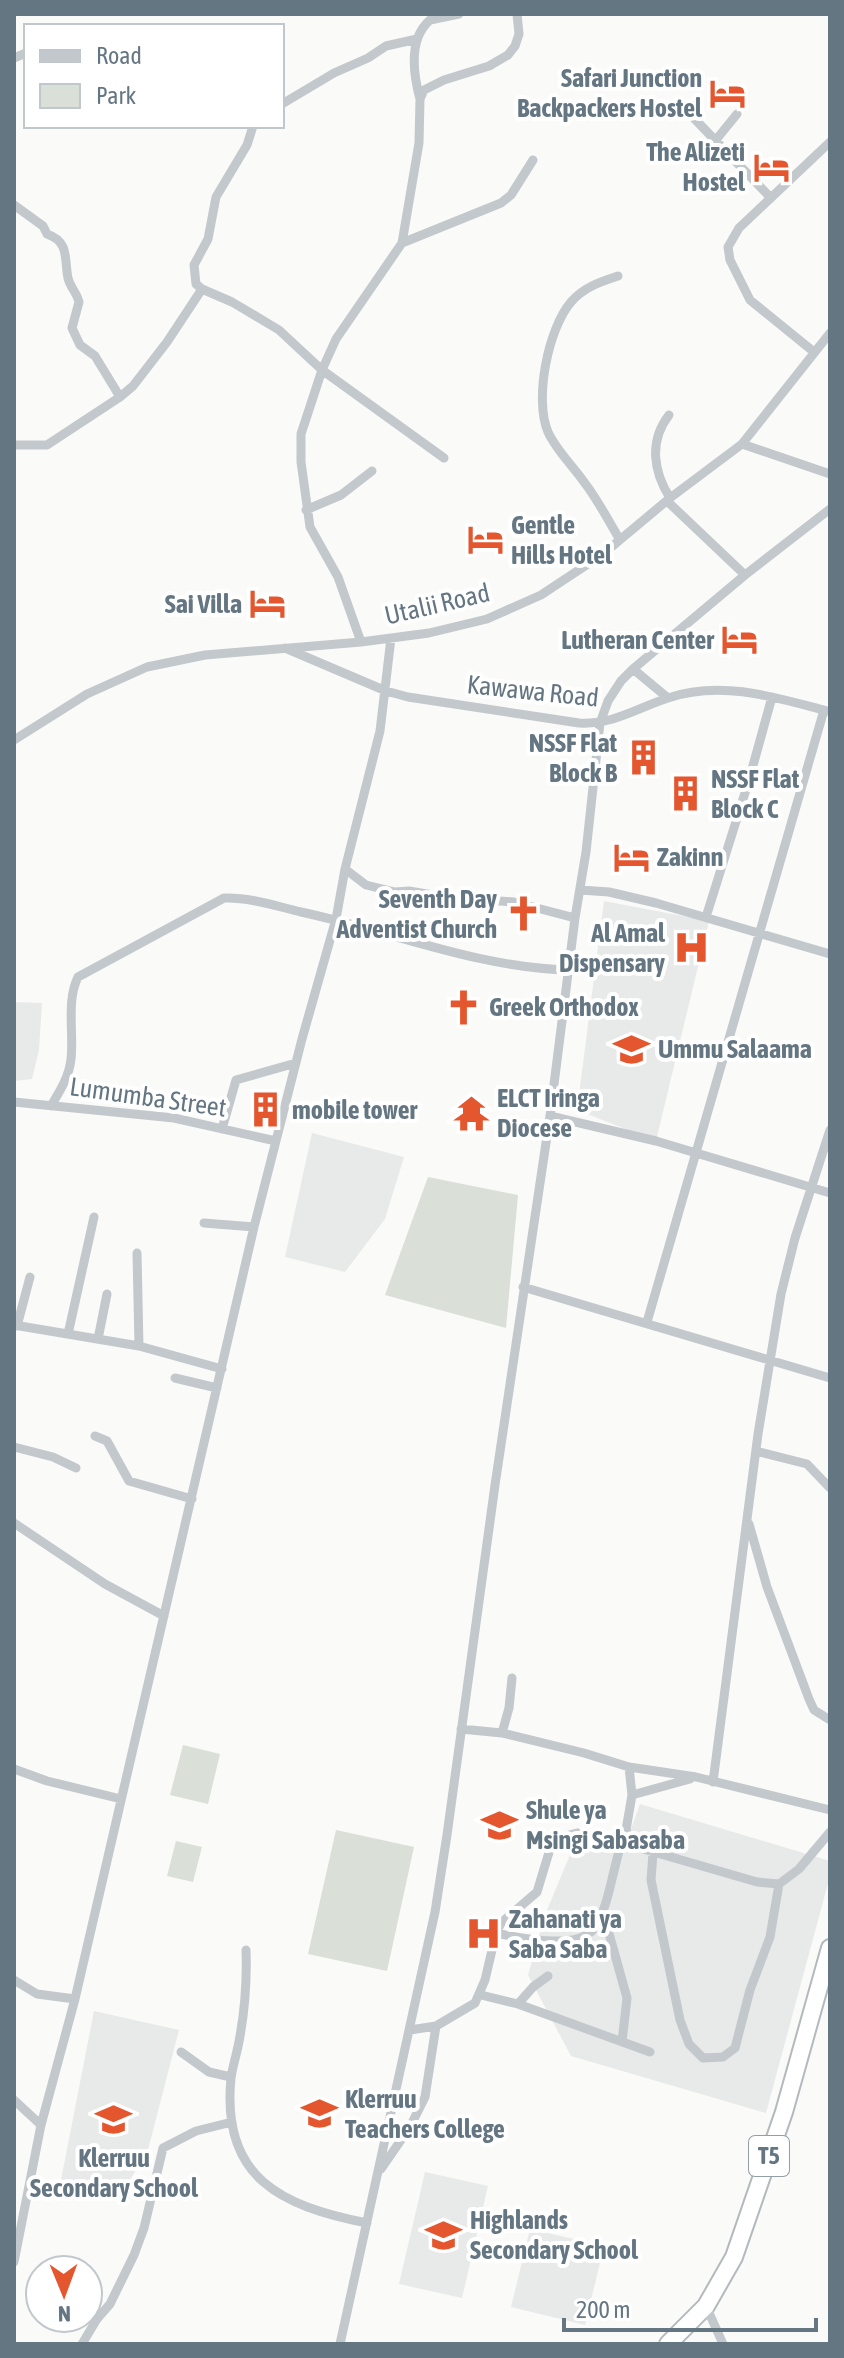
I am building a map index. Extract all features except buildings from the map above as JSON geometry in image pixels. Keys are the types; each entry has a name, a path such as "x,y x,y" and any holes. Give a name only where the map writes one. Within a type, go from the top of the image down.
{"highway":[{"name":"T5","path":"668,2344 706,2306 726,2273 747,2225 784,2112 830,1948"}],"street":[{"path":"361,642 338,577 310,527 301,434 322,370 345,323 402,243 419,143 420,99 414,64 417,39 430,20 459,14"},
{"path":"420,99 424,90 432,85 489,66 508,55 519,34 517,14"},
{"path":"284,103 386,46 417,39"},
{"path":"658,114 672,107 686,110 771,198"},
{"path":"715,141 737,114"},
{"path":"252,128 247,145 216,197 208,239 194,265 195,281 202,289 232,302 279,330 322,370 444,458"},
{"path":"814,352 750,300 728,252 731,237 739,228 830,142"},
{"path":"402,243 501,203 511,195 533,160"},
{"path":"14,205 43,226 47,234 56,237 65,249 68,278 79,302 72,323 73,331 80,345 95,356 120,397"},
{"path":"618,276 592,284 564,311 555,329 548,357 542,401 543,416 551,437 587,485 620,540"},
{"path":"14,445 47,445 120,397 133,386 167,342 202,289"},
{"name":"Utalii Road","path":"14,740 87,694 147,667 180,658 391,638 459,627 516,607 568,579 742,444 830,333"},
{"path":"669,415 657,433 657,476 668,499 745,575"},
{"path":"742,444 830,474"},
{"path":"306,510 341,495 372,471"},
{"path":"340,2344 435,1912 550,1116 600,723 608,701 633,669 830,509"},
{"path":"14,2262 41,2125 75,1999 254,1227 336,919 345,869 380,731 391,638"},
{"name":"Kawawa Road","path":"282,647 386,691 443,703 579,723 600,723 693,692 729,690 827,711"},
{"path":"633,669 668,698"},
{"path":"706,917 772,697"},
{"path":"647,1322 827,711"},
{"path":"345,869 366,885 395,892 514,902 575,918"},
{"path":"580,890 609,892 830,954"},
{"path":"51,1106 69,1068 73,992 81,975 224,898 241,898 336,919 449,951 536,969 569,970"},
{"path":"222,1129 236,1080 296,1063"},
{"name":"Lumumba Street","path":"14,1102 174,1118 276,1141"},
{"path":"550,1116 656,1141 830,1193"},
{"path":"713,1782 756,1451 781,1294 830,1130"},
{"path":"68,1334 94,1217"},
{"path":"204,1223 254,1227"},
{"path":"137,1253 139,1346"},
{"path":"30,1277 16,1325 139,1346 222,1369"},
{"path":"523,1287 830,1378"},
{"path":"98,1339 107,1294"},
{"path":"175,1378 217,1388"},
{"path":"95,1436 107,1441 129,1481 192,1499"},
{"path":"14,1447 53,1457 76,1468"},
{"path":"756,1451 807,1464 830,1488"},
{"path":"747,1520 767,1587 809,1699 814,1710 830,1720"},
{"path":"14,1523 105,1584 164,1616"},
{"path":"502,1733 509,1708 512,1678"},
{"path":"461,1729 502,1733 575,1750 629,1767 696,1777 830,1810"},
{"path":"629,1767 632,1795 626,1830 633,1846"},
{"path":"14,1769 47,1781 121,1799"},
{"path":"632,1795 696,1777"},
{"path":"410,2030 436,2026 475,2003 481,1995 501,1923 537,1892 550,1849 561,1837 577,1833 757,1882 779,1884 799,1869 830,1832"},
{"path":"496,1933 540,1941 580,1938 593,1930 612,1881 621,1845"},
{"path":"653,1853 651,1880 680,2020 693,2050 703,2058 723,2057 735,2048 750,1990 770,1937 779,1884"},
{"path":"602,1908 627,1998 622,2042"},
{"path":"246,1950 244,2009 231,2077 232,2122 241,2152 250,2168 275,2193 315,2210 367,2223"},
{"path":"518,2004 548,1976"},
{"path":"14,1980 37,1994 75,1999"},
{"path":"481,1995 518,2004 650,2052"},
{"path":"376,2178 421,2108 436,2026"},
{"path":"181,2052 209,2072 231,2077"},
{"path":"14,2100 41,2125"},
{"path":"104,2308 117,2289 139,2241 163,2148 196,2131 232,2122"},
{"path":"706,2306 723,2344"}],"shaded area":[{"name":"Ummu Salaama","path":"604,901 709,921 656,1141 577,1110"},
{"path":"14,1002 42,1003 39,1050 32,1079 14,1081"},
{"path":"312,1133 404,1157 385,1219 345,1272 285,1257"},
{"path":"640,1804 830,1861 830,1876 766,2113 571,2056 528,1975 545,1915 577,1838 624,1848"},
{"name":"Klerruu Secondary School","path":"94,2011 179,2030 148,2150 127,2185 61,2180"},
{"name":"Highlands Secondary School","path":"425,2172 488,2186 462,2298 399,2284"},
{"path":"530,2229 604,2246 585,2325 511,2307"}],"green space":[{"path":"428,1177 518,1195 506,1328 385,1295"},
{"path":"183,1745 220,1754 208,1804 170,1795"},
{"path":"336,1830 414,1847 387,1971 308,1954"},
{"path":"176,1841 202,1847 193,1882 167,1876"}],"place":[{"name":"Safari Junction Backpackers Hostel","path":"728,93"},
{"name":"The Alizeti Hostel","path":"771,167"},
{"name":"Gentle Hills Hotel","path":"485,540"},
{"name":"Sai Villa","path":"268,604"},
{"name":"Lutheran Center","path":"740,640"},
{"name":"NSSF Flat Block B","path":"643,758"},
{"name":"NSSF Flat Block C","path":"685,794"},
{"name":"Zakinn","path":"631,857"},
{"name":"Seventh Day Adventist Church","path":"523,914"},
{"name":"Al Amal Dispensary","path":"691,948"},
{"name":"Greek Orthodox","path":"463,1007"},
{"name":"Ummu Salaama","path":"632,1049"},
{"name":"mobile tower","path":"266,1110"},
{"name":"ELCT Iringa Diocese","path":"471,1113"},
{"name":"Shule ya Msingi Sabasaba","path":"500,1825"},
{"name":"Zahanati ya Saba Saba","path":"483,1934"},
{"name":"Klerruu Teachers College","path":"319,2114"},
{"name":"Klerruu Secondary School","path":"114,2119"},
{"name":"Highlands Secondary School","path":"444,2235"}]}
